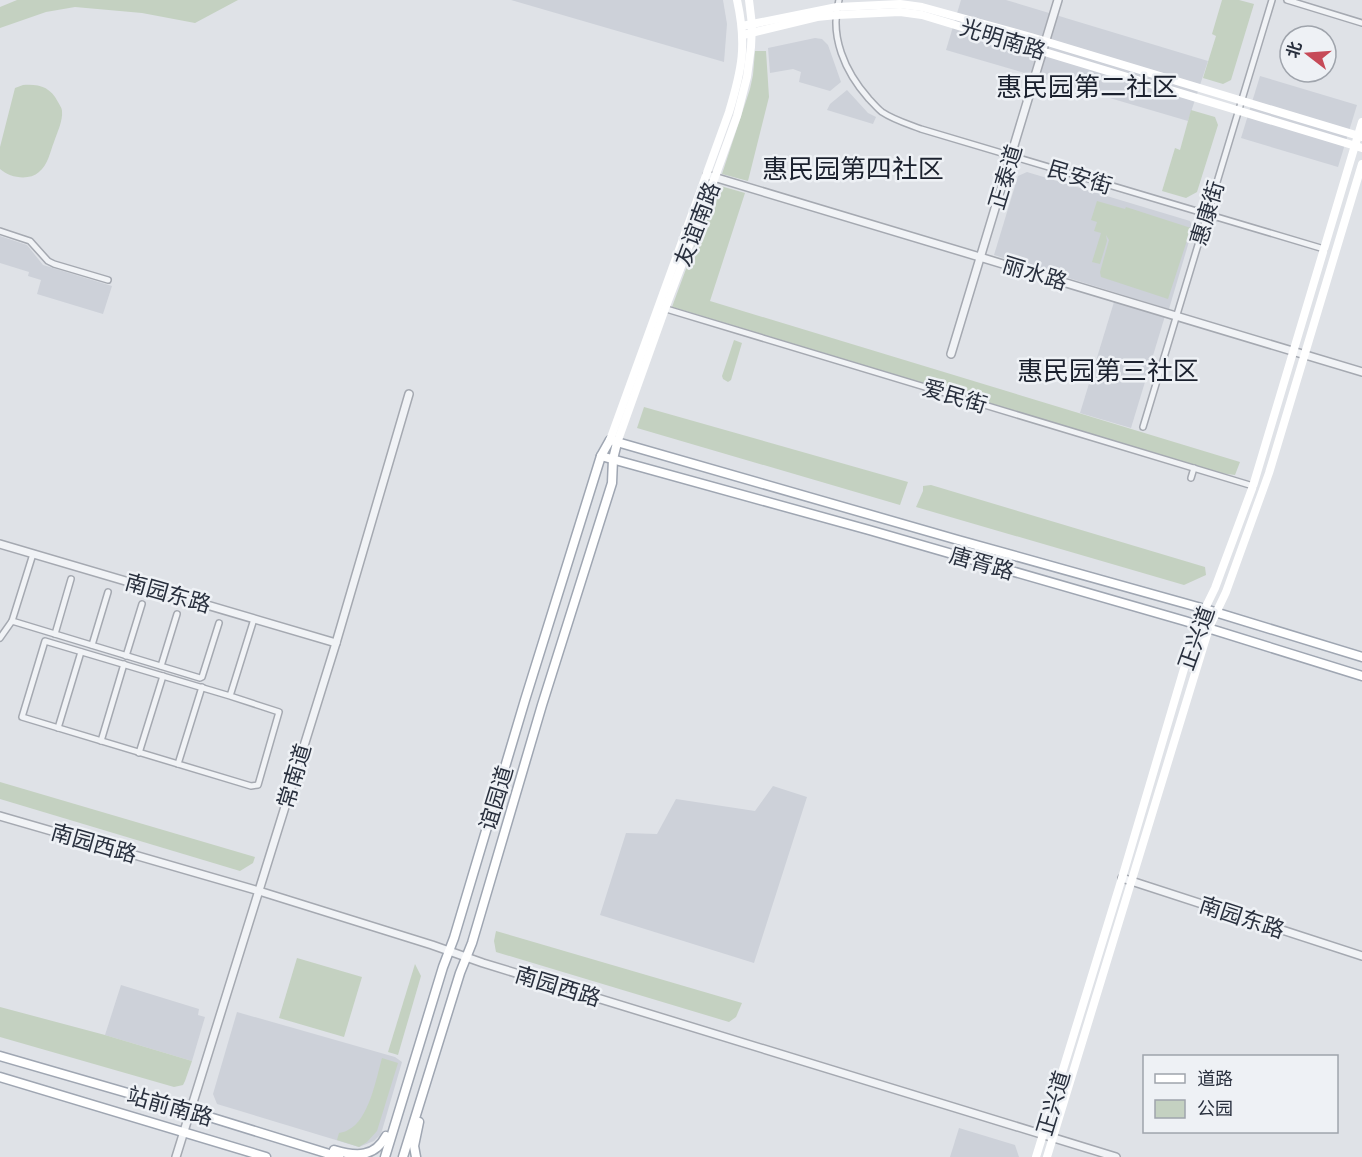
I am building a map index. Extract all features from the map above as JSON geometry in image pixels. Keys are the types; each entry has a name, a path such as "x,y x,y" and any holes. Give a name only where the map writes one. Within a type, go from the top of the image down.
{"main road":[{"name":"友谊南路","path":"711,176 738,83 742,59 742,31 737,0"},
{"name":"友谊南路","path":"614,442 661,308 736,116 747,77 751,48 749,0"},
{"name":"光明南路","path":"742,31 817,17 838,7 900,4 922,7 1046,42 1358,146"},
{"name":"光明南路","path":"838,7 922,15 1043,51 1360,136"},
{"name":"正兴道","path":"1036,1157 1197,625 1215,588 1253,486 1324,249 1358,146 1362,123"},
{"name":"正兴道","path":"1047,1157 1209,628 1226,592 1269,472 1362,164"},
{"name":"谊园道","path":"385,1157 601,456 614,442"},
{"name":"谊园道","path":"403,1157 460,973 472,943 542,705 612,483 614,442"},
{"name":"唐胥路","path":"614,442 1205,609 1362,657"},
{"name":"唐胥路","path":"601,456 1209,628 1362,676"},
{"name":"站前南路","path":"0,1056 339,1157"},
{"name":"站前南路","path":"0,1077 266,1157"},
{"path":"316,1150 332,1150 355,1156 374,1153 382,1146 396,1108 403,1098"},
{"path":"416,1157 414,1146 420,1117 420,1103"}],"street":[{"name":"正泰道","path":"951,354 1058,0"},
{"name":"惠康街","path":"1143,427 1272,0"},
{"path":"1287,0 1362,23"},
{"name":"民安街","path":"838,7 836,32 845,64 853,79 882,112 900,121 1324,249"},
{"name":"丽水路","path":"711,176 1362,372"},
{"path":"0,231 30,241 48,261 54,264 108,280"},
{"name":"爱民街","path":"661,308 1253,486"},
{"name":"常南道","path":"176,1157 336,643 409,394"},
{"path":"1191,478 1194,468"},
{"name":"南园东路","path":"0,544 336,643"},
{"path":"0,638 12,621 33,554"},
{"path":"55,634 71,579"},
{"path":"92,645 108,592"},
{"path":"126,656 142,604"},
{"path":"161,666 177,614"},
{"path":"231,696 255,619"},
{"path":"12,621 200,678 219,623"},
{"path":"45,641 231,696 279,712 258,784 251,786 22,717 45,641"},
{"path":"58,728 81,652"},
{"path":"101,741 124,664"},
{"path":"139,753 163,676"},
{"path":"178,765 202,687"},
{"name":"南园西路","path":"0,816 259,891 450,950 483,963 1116,1157"},
{"name":"南园东路","path":"1122,878 1362,956"}],"shaded area":[{"path":"511,0 723,0 727,24 724,62"},
{"path":"961,0 1006,0 1208,61 1188,121 946,50"},
{"path":"815,38 822,39 828,45 841,82 830,91 799,82 801,72 793,69 770,73 768,48"},
{"path":"1260,76 1278,81 1278,84 1287,84 1357,105 1338,167 1241,138"},
{"path":"847,90 868,113 876,117 873,124 827,110 830,104"},
{"path":"1027,172 1190,221 1193,228 1169,309 994,255 1018,176"},
{"path":"0,236 27,245 43,265 112,286 103,314 37,294 41,280 28,276 29,272 0,263"},
{"path":"1114,302 1165,316 1131,428 1080,413"},
{"path":"773,786 807,797 754,963 600,915 626,833 657,834 676,799 755,811"},
{"path":"121,985 199,1009 198,1015 205,1017 192,1061 105,1035"},
{"path":"237,1012 395,1057 402,1062 381,1134 374,1141 359,1147 217,1104 213,1094"},
{"path":"959,1128 1015,1145 1019,1157 950,1157"}],"green space":[{"path":"17,0 238,0 195,23 142,13 75,7 46,12 0,28 0,7"},
{"path":"1222,0 1239,0 1254,4 1231,80 1223,84 1203,78 1216,36 1212,34"},
{"path":"755,51 766,51 769,97 748,181 722,174 750,89"},
{"path":"35,85 48,90 55,97 62,111 60,127 47,162 39,172 30,177 9,175 0,169 0,147 15,88"},
{"path":"1191,110 1215,117 1218,125 1197,192 1186,198 1162,191 1175,148 1180,150"},
{"path":"717,185 745,193 710,301 1240,462 1235,475 1220,473 672,307"},
{"path":"1097,201 1125,209 1126,207 1191,228 1168,299 1101,277 1100,272 1109,240 1106,235 1107,241 1100,264 1092,262 1101,233 1094,231 1097,222 1091,220"},
{"path":"734,340 742,343 731,380 728,382 722,376"},
{"path":"644,407 908,482 900,505 637,428"},
{"path":"931,485 1205,567 1206,575 1184,585 916,507 923,486"},
{"path":"0,782 255,857 253,863 240,871 0,799"},
{"path":"496,931 742,1003 736,1017 729,1022 496,952 494,941"},
{"path":"297,958 362,977 344,1037 279,1018"},
{"path":"415,964 421,976 398,1055 388,1052"},
{"path":"0,1007 192,1061 183,1085 174,1087 0,1037"},
{"path":"382,1058 398,1063 377,1131 359,1147 337,1140 339,1133 355,1125 366,1108"}],"district":[{"name":"惠民园第二社区","path":"1087,87"},
{"name":"惠民园第四社区","path":"853,169"},
{"name":"惠民园第三社区","path":"1108,371"}]}
